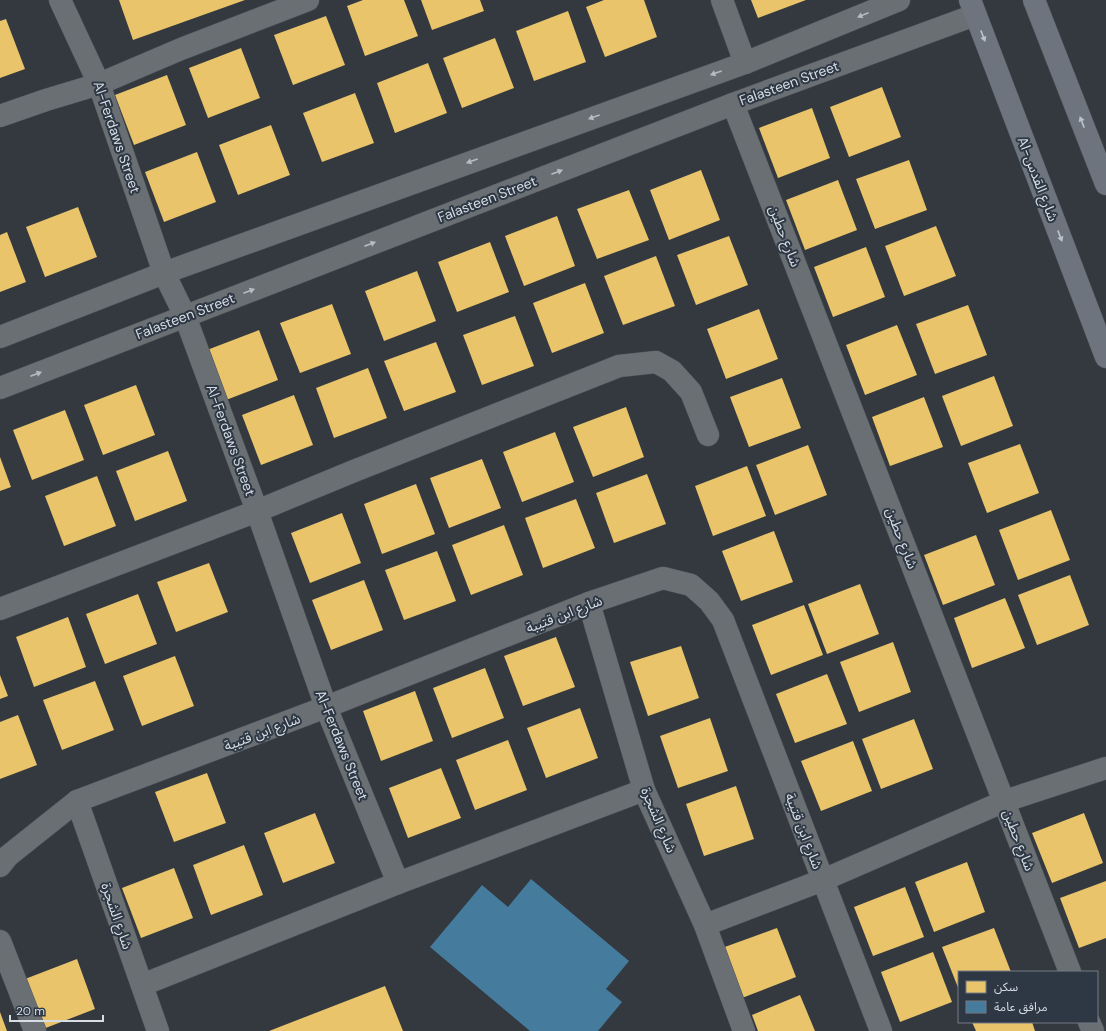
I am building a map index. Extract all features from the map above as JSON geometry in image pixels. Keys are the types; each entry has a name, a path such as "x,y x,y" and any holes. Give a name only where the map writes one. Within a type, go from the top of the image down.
{"main road":[{"path":"1034,0 1100,151 1106,184"},
{"name":"Al-شارع القدس","path":"972,7 1102,337 1106,358"}],"street":[{"name":"Al-Ferdaws Street","path":"60,0 99,84 164,273 186,316 257,511 326,708 398,883"},
{"path":"0,116 99,84 181,49 308,0"},
{"path":"722,0 745,63"},
{"path":"0,337 164,273 745,63 899,0"},
{"name":"Falasteen Street","path":"0,388 733,104 972,7"},
{"name":"شارع حطين","path":"733,104 1005,801 1070,971"},
{"path":"0,609 257,511 619,366 656,362 672,371 691,392 708,435"},
{"name":"شارع ابن قتيبة","path":"0,866 8,856 76,801 326,708 589,603 663,578 691,585 709,601 723,620 881,1031"},
{"name":"شارع الشجرة","path":"589,603 644,790 705,925 744,1031"},
{"path":"705,925 823,880 1005,801 1106,768"},
{"path":"142,985 398,883 644,790"},
{"name":"شارع الشجرة","path":"76,801 158,1031"},
{"path":"0,941 35,1031"}],"building: سكن":[{"path":"119,0 245,0 133,40"},
{"path":"363,0 404,0 418,36 365,56 347,6"},
{"path":"421,0 480,0 484,11 432,30"},
{"path":"604,0 644,0 657,37 605,57 586,7"},
{"path":"751,0 806,0 758,18"},
{"path":"568,11 586,62 534,81 516,31"},
{"path":"326,16 345,65 293,85 274,35"},
{"path":"6,19 25,69 0,78 0,21"},
{"path":"495,38 514,88 462,108 443,58"},
{"path":"241,48 260,98 208,118 189,68"},
{"path":"428,63 447,113 395,133 377,83"},
{"path":"167,75 186,125 134,145 115,95"},
{"path":"882,87 901,137 849,157 830,107"},
{"path":"355,93 374,143 322,162 303,113"},
{"path":"812,108 830,158 778,178 759,128"},
{"path":"271,125 290,175 238,195 219,145"},
{"path":"197,152 216,202 164,222 145,172"},
{"path":"909,160 927,210 875,229 856,179"},
{"path":"701,170 720,220 669,240 650,190"},
{"path":"838,180 857,230 805,250 786,200"},
{"path":"629,190 649,240 597,259 577,209"},
{"path":"78,207 97,257 45,277 26,227"},
{"path":"557,216 575,266 524,286 505,236"},
{"path":"936,226 956,276 904,296 885,246"},
{"path":"7,232 26,282 0,292 0,235"},
{"path":"729,236 748,285 696,305 677,255"},
{"path":"490,242 509,292 457,312 438,262"},
{"path":"866,247 885,297 833,317 814,267"},
{"path":"656,256 675,306 623,325 604,276"},
{"path":"417,271 436,321 384,341 365,291"},
{"path":"585,283 604,333 552,353 533,303"},
{"path":"332,304 351,354 300,373 280,323"},
{"path":"968,305 987,355 935,374 916,324"},
{"path":"759,309 778,359 726,379 707,329"},
{"path":"515,316 534,366 482,385 463,335"},
{"path":"897,325 917,375 865,395 846,345"},
{"path":"259,330 278,380 226,400 207,350"},
{"path":"436,342 456,392 404,411 384,361"},
{"path":"368,368 387,418 334,438 316,388"},
{"path":"994,376 1013,426 961,446 942,396"},
{"path":"782,378 801,428 749,447 730,397"},
{"path":"136,385 155,435 103,455 84,405"},
{"path":"294,395 313,445 261,465 242,415"},
{"path":"924,397 943,447 890,466 872,417"},
{"path":"626,407 644,457 593,477 573,427"},
{"path":"65,410 84,460 32,480 13,430"},
{"path":"555,432 574,482 522,502 503,452"},
{"path":"1020,444 1039,493 987,513 968,463"},
{"path":"808,445 827,495 775,515 756,465"},
{"path":"168,451 187,501 135,521 116,471"},
{"path":"0,457 11,487 0,491"},
{"path":"482,459 501,508 449,528 430,478"},
{"path":"747,466 766,516 713,536 695,486"},
{"path":"647,474 666,524 614,543 596,493"},
{"path":"97,476 116,526 64,546 45,496"},
{"path":"416,484 435,534 382,554 364,504"},
{"path":"576,499 595,548 543,568 525,518"},
{"path":"1051,510 1070,560 1018,580 999,530"},
{"path":"342,513 361,563 310,583 291,533"},
{"path":"504,525 523,575 471,595 452,545"},
{"path":"774,531 793,582 741,601 722,551"},
{"path":"976,535 995,585 943,605 924,555"},
{"path":"437,551 456,601 404,620 385,570"},
{"path":"209,563 228,612 176,632 157,582"},
{"path":"1070,575 1089,625 1037,645 1018,595"},
{"path":"364,580 383,630 331,650 312,600"},
{"path":"860,584 879,634 827,654 808,604"},
{"path":"138,594 157,644 105,664 86,614"},
{"path":"1005,598 1025,648 972,668 954,618"},
{"path":"804,605 823,655 771,675 752,625"},
{"path":"68,617 86,667 34,687 16,637"},
{"path":"556,637 575,687 523,706 504,656"},
{"path":"893,642 911,692 859,712 840,662"},
{"path":"681,646 699,698 648,716 630,662"},
{"path":"175,656 194,706 142,726 123,676"},
{"path":"485,668 504,718 452,738 433,688"},
{"path":"827,674 847,724 795,743 776,694"},
{"path":"0,675 8,696 0,699"},
{"path":"95,681 114,730 62,750 43,700"},
{"path":"415,691 433,741 381,761 363,711"},
{"path":"580,708 598,758 546,778 527,728"},
{"path":"18,715 37,765 0,779 0,722"},
{"path":"710,718 728,771 678,788 660,736"},
{"path":"914,719 933,769 881,789 862,739"},
{"path":"508,740 527,790 475,810 456,760"},
{"path":"853,741 872,791 821,811 801,761"},
{"path":"441,768 461,818 408,838 389,788"},
{"path":"207,773 226,823 174,842 155,792"},
{"path":"736,786 754,839 704,856 686,804"},
{"path":"315,813 335,863 283,883 264,833"},
{"path":"1084,813 1103,863 1052,883 1032,833"},
{"path":"244,845 263,895 211,915 193,865"},
{"path":"967,862 985,912 934,932 915,882"},
{"path":"174,868 193,918 141,938 122,888"},
{"path":"1106,881 1106,938 1079,948 1060,898"},
{"path":"905,887 924,937 873,956 854,907"},
{"path":"777,928 796,977 742,998 722,948"},
{"path":"994,928 1011,971 958,971 958,987 942,947"},
{"path":"933,952 952,1002 900,1022 881,972"},
{"path":"77,959 95,1009 43,1029 25,979"},
{"path":"385,986 403,1031 269,1031"},
{"path":"800,995 815,1031 758,1031 752,1015"},
{"path":"0,1012 7,1031 0,1031"},
{"path":"972,1023 1032,1023 1035,1031 976,1031"}],"building: مرافق عامة":[{"path":"531,879 629,961 606,989 622,1002 598,1031 530,1031 430,947 482,885 508,907"}]}
